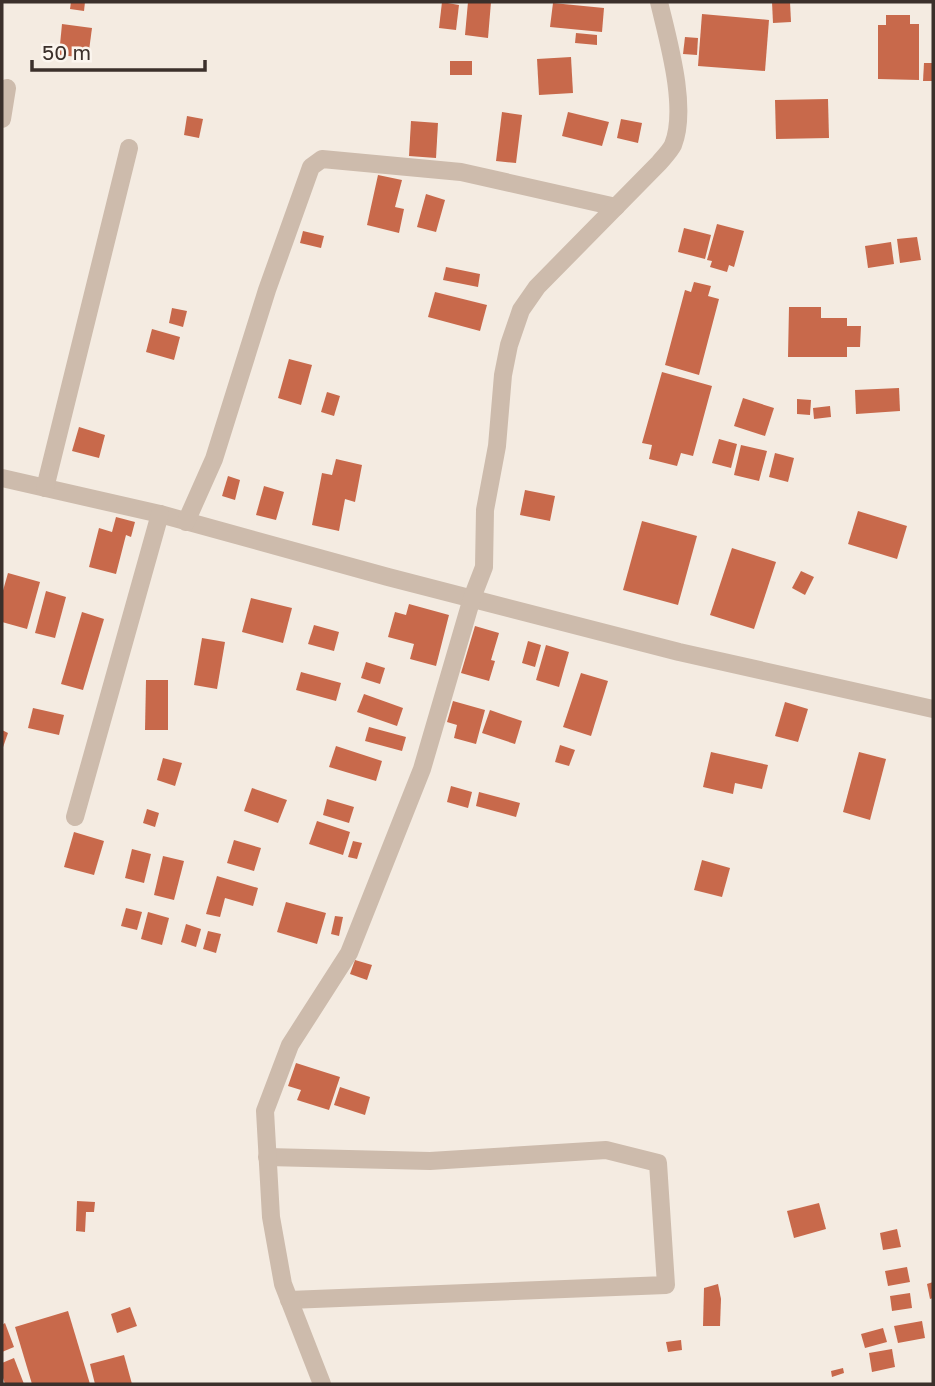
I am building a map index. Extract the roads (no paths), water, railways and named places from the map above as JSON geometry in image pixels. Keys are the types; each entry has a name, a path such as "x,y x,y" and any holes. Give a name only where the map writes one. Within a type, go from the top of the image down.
{"street":[{"path":"322,1384 283,1284 271,1217 264,1111 290,1045 349,953 422,769 472,598 484,567 485,510 497,446 503,375 509,345 521,310 537,287 672,146 677,128 673,58 659,2"},
{"path":"2,119 7,88"},
{"path":"45,488 129,148"},
{"path":"187,522 214,459 267,290 311,167 316,162 323,159 461,172 616,207"},
{"path":"2,478 160,514 679,652 933,709"},
{"path":"75,817 160,514"},
{"path":"267,1157 430,1161 606,1150 658,1163 666,1285 289,1300"}]}
